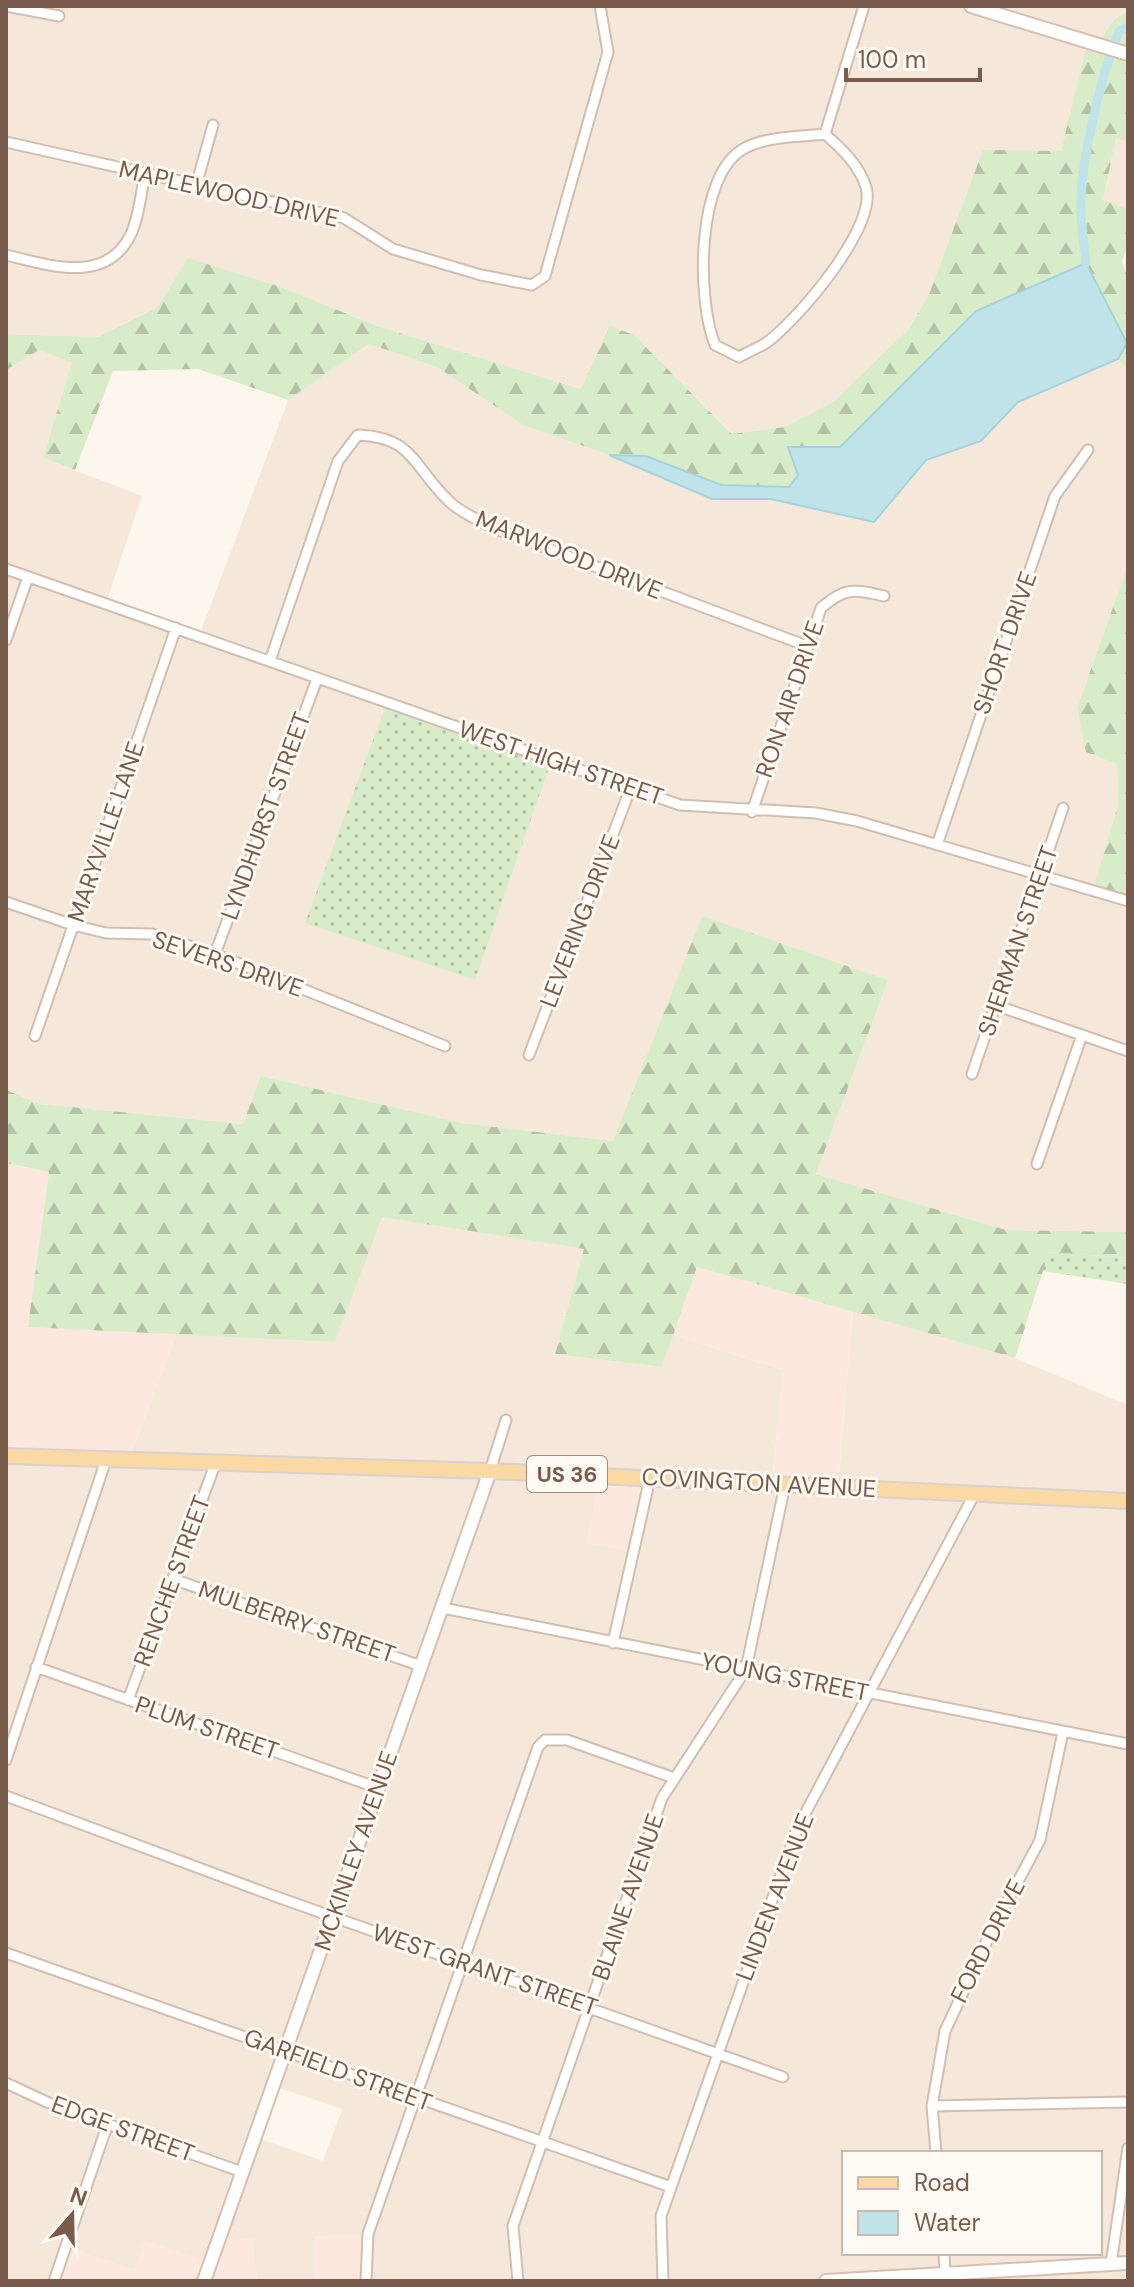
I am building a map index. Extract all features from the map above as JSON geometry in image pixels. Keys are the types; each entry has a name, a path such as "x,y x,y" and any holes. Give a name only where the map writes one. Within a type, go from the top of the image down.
{"main road":[{"name":"COVINGTON AVENUE","path":"6,1456 490,1471 1128,1501"}],"street":[{"path":"6,6 59,16"},
{"name":"MAPLEWOOD DRIVE","path":"6,142 344,218 393,249 481,275 532,285 545,276 608,52 600,6"},
{"path":"825,134 864,6"},
{"path":"971,6 1125,54"},
{"path":"196,186 213,125"},
{"path":"825,134 858,170 867,188 868,207 849,247 794,317 766,343 739,357 715,345 706,324 703,265 709,200 724,170 744,148 825,134"},
{"path":"6,255 74,271 104,263 118,253 131,234 145,174"},
{"name":"MARWOOD DRIVE","path":"270,661 338,461 358,435 384,436 413,455 422,473 452,505 493,528 807,646"},
{"name":"SHORT DRIVE","path":"937,845 1055,496 1088,450"},
{"name":"WEST HIGH STREET","path":"6,569 680,805 752,812 816,813 1128,901"},
{"path":"6,640 28,577"},
{"name":"RON AIR DRIVE","path":"752,812 821,608 837,594 856,589 884,596"},
{"name":"MARYVILLE LANE","path":"35,1036 176,628"},
{"name":"LYNDHURST STREET","path":"215,954 317,679"},
{"name":"LEVERING DRIVE","path":"529,1055 631,787"},
{"name":"SHERMAN STREET","path":"972,1074 1063,808"},
{"name":"SEVERS DRIVE","path":"6,902 73,925 106,933 152,934 215,954 445,1046"},
{"path":"995,1005 1128,1051"},
{"path":"1037,1164 1082,1035"},
{"name":"MCKINLEY AVENUE","path":"204,2281 443,1608 506,1420"},
{"path":"6,1760 106,1460"},
{"name":"RENCHE STREET","path":"128,1700 216,1462"},
{"path":"613,1643 650,1478"},
{"path":"746,1669 785,1485"},
{"name":"LINDEN AVENUE","path":"663,2281 661,2216 797,1829 975,1493"},
{"name":"MULBERRY STREET","path":"173,1579 421,1666"},
{"name":"YOUNG STREET","path":"443,1608 1128,1744"},
{"name":"PLUM STREET","path":"36,1667 378,1788"},
{"name":"BLAINE AVENUE","path":"518,2281 513,2226 662,1798 746,1669"},
{"name":"FORD DRIVE","path":"936,2151 932,2106 945,2031 991,1932 1040,1840 1063,1732"},
{"path":"366,2281 368,2234 532,1758 545,1740 567,1740 674,1778"},
{"name":"WEST GRANT STREET","path":"6,1796 783,2077"},
{"name":"GARFIELD STREET","path":"6,1953 671,2187"},
{"name":"EDGE STREET","path":"6,2083 49,2103 242,2172"},
{"path":"932,2106 1128,2102"},
{"path":"54,2281 108,2123"},
{"path":"1111,2264 1128,2148"},
{"path":"944,2255 945,2274"},
{"path":"829,2281 945,2274 980,2276 1128,2263"}],"shaded area":[{"path":"6,6 1128,6 1128,10 1114,20 1097,44 1088,42 1061,151 930,292 909,329 834,401 785,427 733,434 634,335 608,327 581,389 377,326 281,287 188,259 158,307 98,337 6,334"},
{"path":"1116,137 1128,142 1128,209 1103,200"},
{"path":"369,344 437,367 523,425 609,455 712,498 771,499 874,522 926,460 981,441 1018,402 1118,359 1128,371 1128,565 1077,708 1117,763 1118,805 1094,891 1128,901 1128,1232 1006,1230 816,1174 888,980 702,917 613,1141 461,1123 261,1076 244,1124 40,1104 6,1090 6,370 39,350 73,363 43,458 142,496 106,603 199,636 288,400"},
{"path":"6,1163 49,1172 29,1327 177,1333 129,1460 6,1456"},
{"path":"381,1216 584,1249 555,1354 662,1367 673,1335 783,1370 772,1483 838,1487 853,1311 1015,1358 1128,1405 1128,2281 366,2281 315,2236 314,2281 257,2281 252,2239 210,2262 134,2270 66,2247 54,2281 6,2281 6,1456 129,1460 177,1333 335,1342","holes":["274,2086 342,2109 323,2161 255,2137"]},
{"path":"697,1267 853,1311 838,1487 772,1484 783,1370 673,1335"},
{"path":"600,1475 650,1478 633,1552 586,1543"},
{"path":"368,2234 366,2281 314,2281 314,2236"},
{"path":"253,2239 257,2281 54,2281 66,2247 134,2270 145,2240 210,2262 218,2240"}],"green space":[{"path":"1128,10 1128,142 1116,138 1103,200 1128,209 1128,242 1122,262 1128,277 1128,371 1118,359 1127,343 976,311 840,447 789,447 798,475 789,487 721,485 646,456 609,455 523,425 437,367 369,344 288,400 198,369 113,371 75,470 43,458 72,363 39,350 6,370 6,334 98,337 158,307 188,258 281,287 377,326 581,389 609,326 634,335 732,434 785,427 834,401 909,329 930,292 983,150 1061,151 1088,41 1097,44 1114,20"},
{"path":"1128,565 1128,901 1093,891 1118,805 1117,764 1086,752 1077,708"},
{"path":"387,702 552,759 475,980 305,923"},
{"path":"702,916 888,980 816,1174 1006,1230 1128,1232 1128,1258 1049,1252 1015,1358 697,1267 662,1367 555,1354 584,1249 382,1217 335,1342 28,1327 49,1172 6,1163 6,1090 40,1104 243,1124 261,1076 461,1123 613,1141"},
{"path":"1049,1252 1128,1258 1128,1284 1042,1271"}],"water":[{"path":"1086,263 1127,343 1118,359 1018,402 981,441 926,460 874,522 771,499 712,499 609,455 646,456 721,485 789,487 798,475 788,447 840,447 976,311"}],"waterway":[{"path":"1086,263 1081,201 1089,139 1119,31 1128,27"}]}
